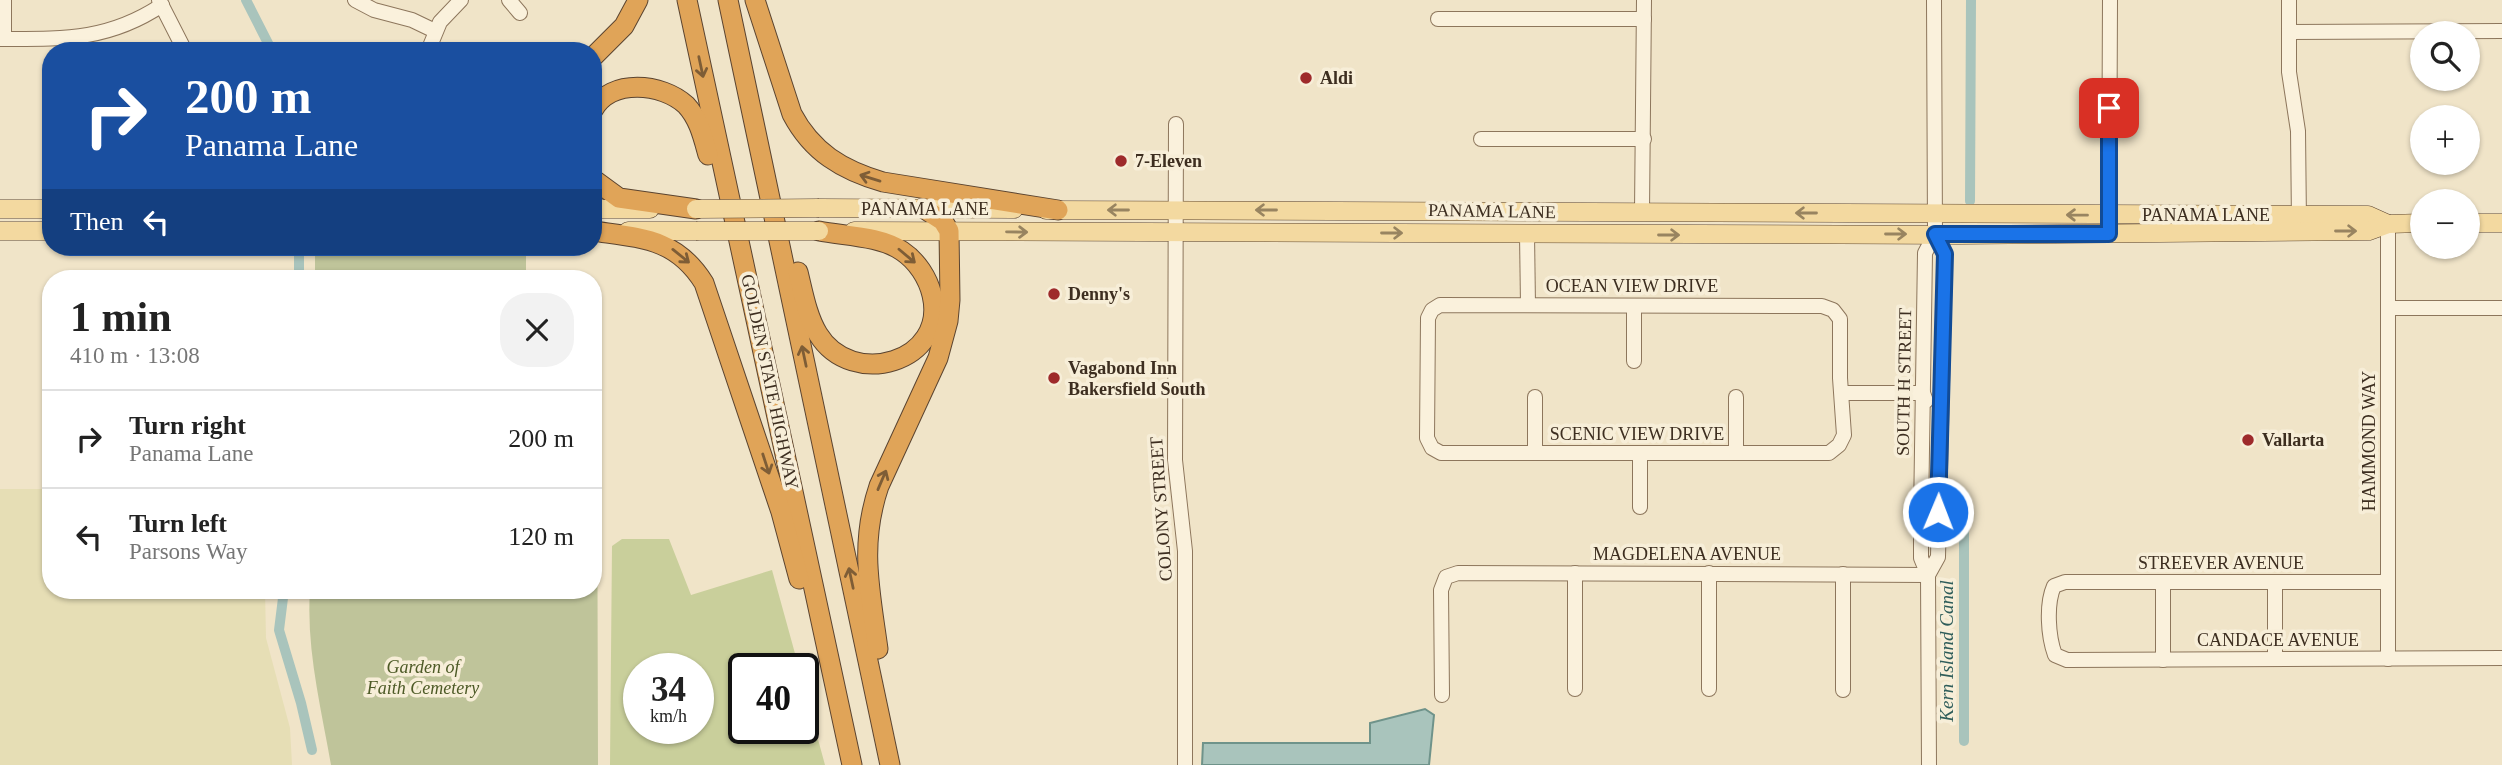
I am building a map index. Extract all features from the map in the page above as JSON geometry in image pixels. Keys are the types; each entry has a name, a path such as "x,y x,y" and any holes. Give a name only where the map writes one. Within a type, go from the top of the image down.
{"highway":[{"path":"602,48 624,26 638,0"},
{"name":"GOLDEN STATE HIGHWAY","path":"687,0 851,765"},
{"path":"727,0 892,765"},
{"path":"755,0 792,114 800,130 824,156 861,175 883,182 1058,210"},
{"path":"602,101 619,91 643,87 667,92 693,114 703,136 760,337"},
{"path":"749,98 810,316 818,335 835,353 856,363 868,365 890,362 911,352 928,334 932,321 933,301 929,281 903,251 888,243 819,231"},
{"path":"602,186 619,198 696,209"},
{"path":"892,765 867,565 868,526 879,486 938,358 944,339 950,300 949,231 943,220 923,208"},
{"path":"602,232 647,239 661,244 686,260 704,283 781,512 851,765"}],"main road":[{"name":"PANAMA LANE","path":"602,209 923,208 1935,214 2109,224"},
{"path":"0,209 42,209"},
{"path":"1268,233 1296,223 1346,222 1351,220 1355,210"},
{"path":"1527,234 1531,226 1553,222 1567,212"},
{"path":"1600,234 1614,226 1636,222 1642,212"},
{"name":"PANAMA LANE","path":"602,231 1935,234 2109,224 2299,223 2369,231 2388,223 2410,223"},
{"path":"2480,223 2502,223"},
{"path":"0,231 42,231"}],"street":[{"path":"4,0 2,39 89,37 128,25 161,2 181,42"},
{"path":"355,0 374,10 412,20 435,31"},
{"path":"431,42 449,10 461,0"},
{"path":"509,0 520,13"},
{"path":"1642,212 1644,0"},
{"name":"SOUTH H STREET","path":"1928,575 1938,556 1945,254 1935,234 1934,0"},
{"path":"2109,224 2110,0"},
{"path":"2289,0 2289,72 2298,131 2299,223"},
{"path":"1438,19 1644,19"},
{"path":"2289,32 2502,31"},
{"name":"COLONY STREET","path":"1176,124 1175,450 1185,551 1185,765"},
{"path":"1481,139 1644,139"},
{"name":"HAMMOND WAY","path":"2388,223 2388,659"},
{"path":"1527,234 1528,305"},
{"name":"SOUTH H STREET","path":"1929,765 1928,575 1921,558 1925,253 1935,234"},
{"name":"OCEAN VIEW DRIVE","path":"1432,448 1427,438 1428,318 1432,310 1440,305 1822,306 1833,310 1840,319 1842,393"},
{"path":"1633,361 1634,306"},
{"path":"2388,308 2502,308"},
{"path":"1924,330 1932,378 1940,391"},
{"path":"1842,393 1923,393 1931,414 1939,490"},
{"name":"SCENIC VIEW DRIVE","path":"1432,448 1441,453 1829,453 1844,435 1842,393"},
{"path":"1535,397 1535,453"},
{"path":"1736,397 1736,453"},
{"path":"1640,453 1640,507"},
{"name":"MAGDELENA AVENUE","path":"1441,695 1441,590 1446,577 1458,573 1928,575"},
{"path":"1575,573 1575,689"},
{"path":"1709,573 1709,689"},
{"path":"1843,574 1843,690"},
{"name":"STREEVER AVENUE","path":"2055,655 2050,643 2050,595 2054,586 2065,582 2388,582"},
{"path":"2163,582 2163,660"},
{"path":"2275,582 2275,659"},
{"name":"CANDACE AVENUE","path":"2055,655 2067,660 2502,658"}],"shaded area":[{"path":"0,489 42,489 42,599 265,599 266,638 290,728 292,765 0,765"}],"green space":[{"path":"315,256 526,256 526,270 315,270"},
{"path":"622,539 669,539 691,595 772,570 795,653 728,653 728,744 819,743 825,765 610,765 612,546"},
{"name":"Garden of Faith Cemetery","path":"310,599 598,599 598,765 331,765 312,656"}],"water":[{"path":"1425,709 1434,715 1429,765 1202,765 1203,743 1370,743 1370,723"}],"waterway":[{"path":"246,0 267,42"},
{"name":"Kern Island Canal","path":"1970,201 1971,0"},
{"path":"299,256 299,270"},
{"name":"Kern Island Canal","path":"1964,519 1964,741"},
{"path":"283,599 279,630 312,750"}],"place":[{"name":"Aldi","path":"1306,78"},
{"name":"7-Eleven","path":"1121,161"},
{"name":"Denny's","path":"1054,294"},
{"name":"Vagabond Inn Bakersfield South","path":"1054,378"},
{"name":"Vallarta","path":"2248,440"}],"route":[{"path":"1938,512 1945,254 1935,234 2109,234 2109,108"}]}
